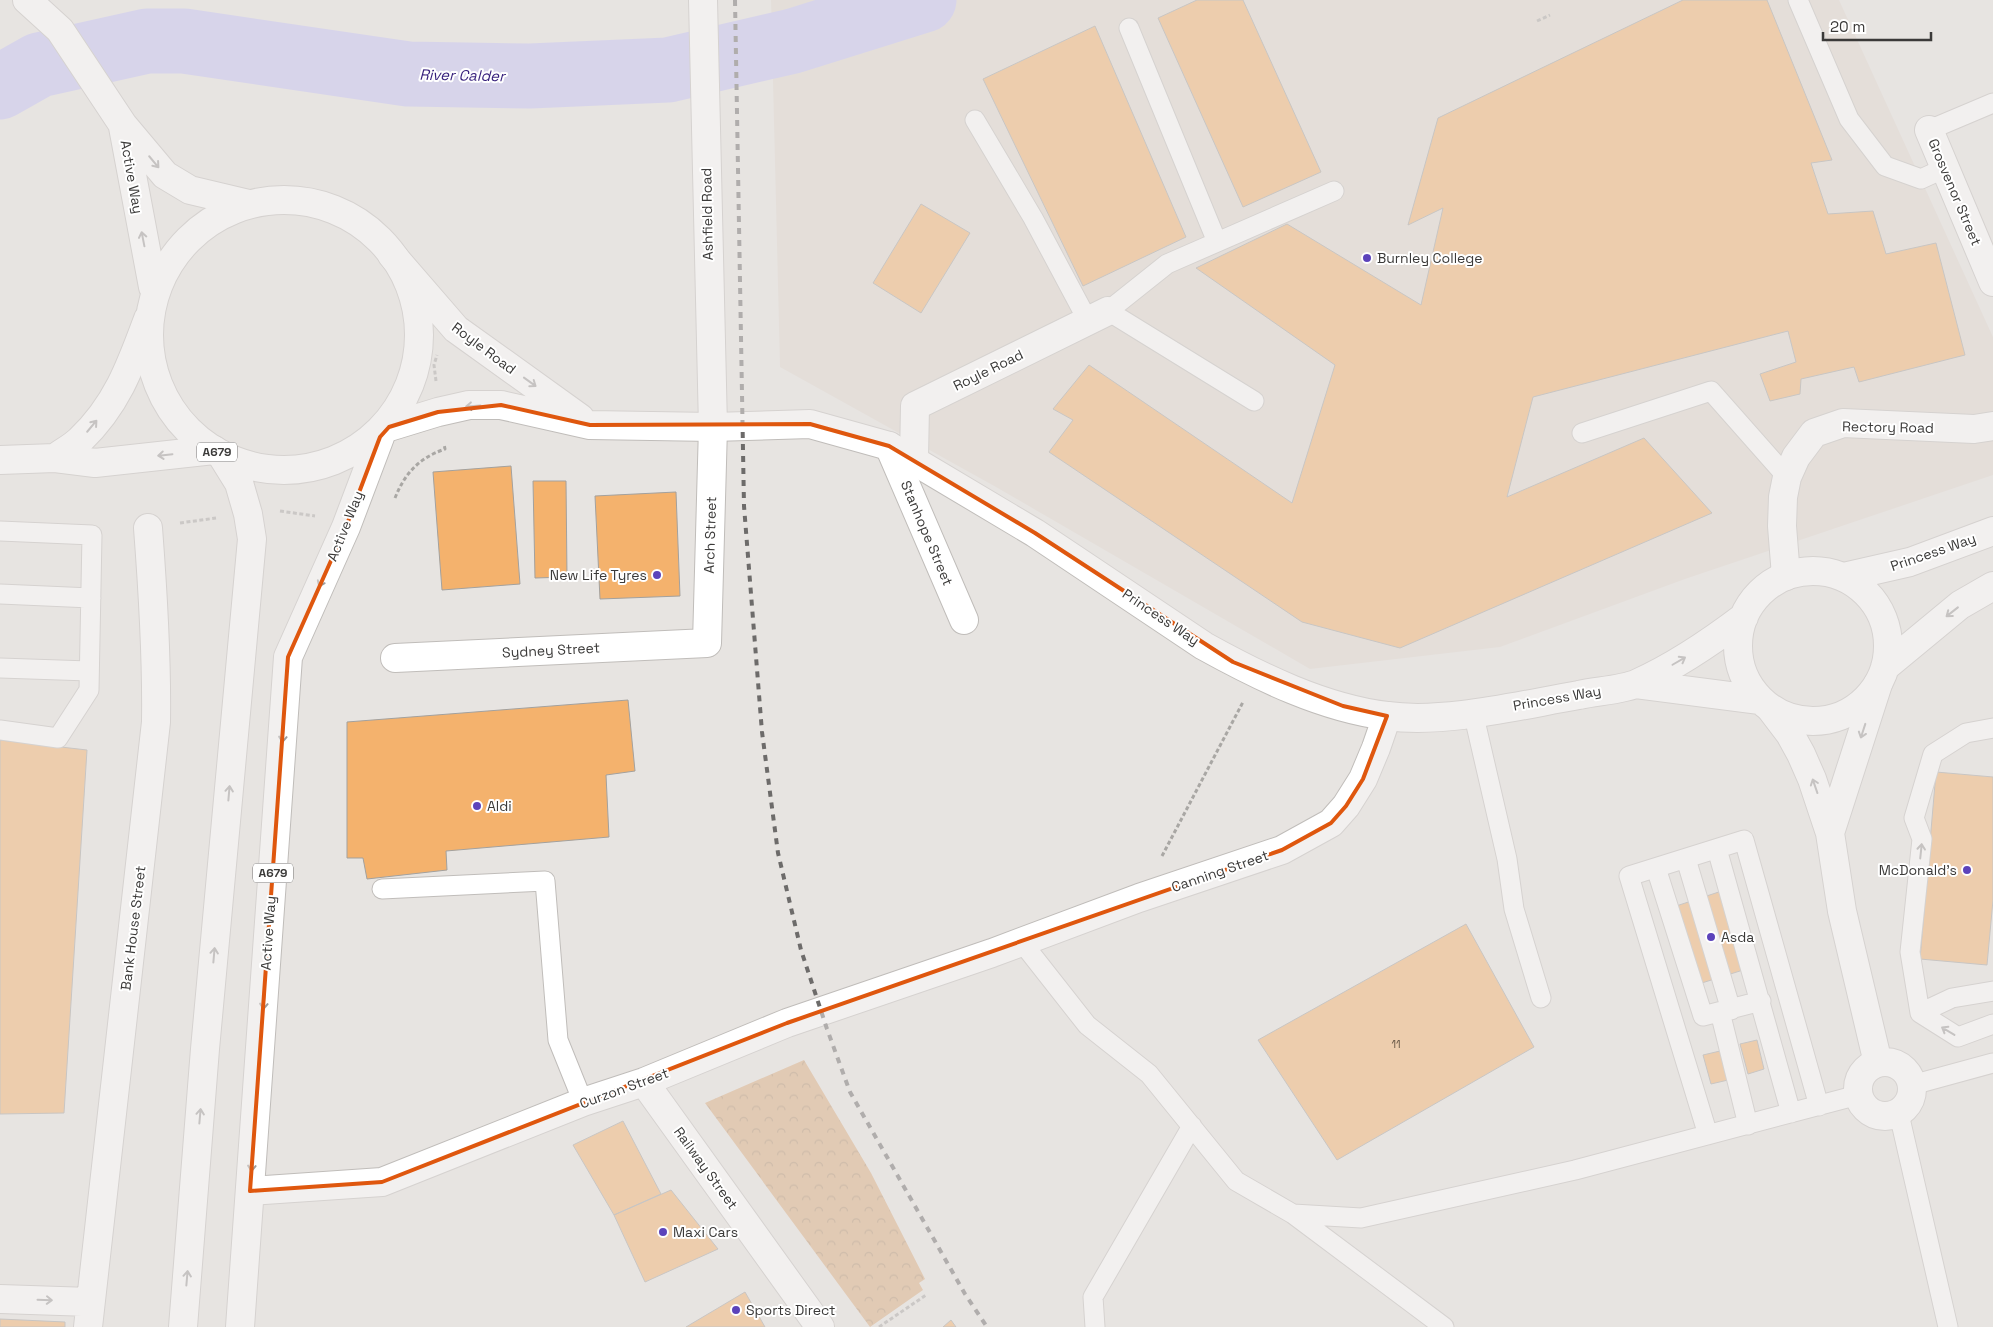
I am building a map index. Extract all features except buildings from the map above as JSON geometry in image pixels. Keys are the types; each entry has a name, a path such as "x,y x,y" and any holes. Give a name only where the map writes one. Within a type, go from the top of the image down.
{"main road":[{"name":"Active Way","path":"27,0 60,30 123,125 165,174 190,190 249,204"},
{"name":"Ashfield Road","path":"703,0 713,427"},
{"name":"Active Way","path":"123,125 153,287"},
{"name":"Grosvenor Street","path":"1929,130 1993,282"},
{"name":"A679","path":"183,1327 252,539 248,514 238,483 217,452 188,424 178,411 164,385 152,354 148,319 153,287 176,250 208,220 249,204 289,200 328,208 364,227 392,255 412,295 419,339 413,376 384,432 352,457 327,467 295,471 266,468 217,452"},
{"name":"Royle Road","path":"392,255 456,329 590,425"},
{"name":"Royle Road","path":"914,459 915,406 1098,316"},
{"path":"55,458 80,440 119,391 148,319"},
{"path":"384,432 438,412 469,405 500,405 590,425 713,427"},
{"name":"Rectory Road","path":"1786,576 1782,526 1783,498 1787,477 1796,457 1814,434 1843,423 1974,429 1993,426"},
{"name":"Princess Way","path":"713,427 810,424 890,446 1035,533 1204,646 1226,658 1254,673 1285,686 1342,706 1386,716 1416,718 1473,712 1636,684 1690,655 1744,617"},
{"name":"Arch Street","path":"707,643 713,427"},
{"name":"Active Way","path":"240,1327 288,657 346,527 384,432"},
{"name":"Stanhope Street","path":"890,446 964,620"},
{"path":"0,460 55,458 95,462 217,452"},
{"name":"Bank House Street","path":"89,1315 156,722 157,664 155,614 148,528"},
{"name":"Princess Way","path":"1844,578 1910,562 1993,531"},
{"path":"1830,833 1882,675 1889,646 1885,624 1876,605 1862,589 1844,578 1825,572 1805,572 1786,576 1764,590 1754,600 1744,617 1738,638 1739,661 1747,682 1790,734 1812,779 1830,833 1842,911 1878,1063"},
{"path":"1766,704 1793,719 1818,722 1842,716 1863,703 1882,675 1960,605 1993,586"},
{"name":"Sydney Street","path":"395,658 707,643"},
{"name":"Princess Way","path":"1636,684 1766,704"},
{"name":"Canning Street","path":"992,953 1139,898 1282,850 1331,823 1346,806 1363,779 1376,748 1386,716"},
{"name":"Curzon Street","path":"250,1191 382,1182 583,1102 644,1082 787,1023 992,953"},
{"path":"1889,1062 1902,1067 1908,1075 1912,1085 1910,1102 1899,1114 1883,1117 1872,1114 1862,1105 1858,1095 1858,1084 1862,1074 1868,1068 1878,1063 1889,1062"},
{"name":"Railway Street","path":"644,1082 820,1327"},
{"path":"0,1299 89,1315"}],"lane":[{"path":"1798,0 1849,119 1885,166 1920,179 1945,168"},
{"path":"1129,28 1217,242"},
{"path":"1929,130 1993,103"},
{"path":"975,120 1033,218 1098,316 1254,401"},
{"path":"1098,316 1167,264 1334,192"},
{"path":"1582,433 1712,391 1787,477"},
{"path":"0,531 92,534 89,690 58,738 0,730"},
{"path":"0,594 91,598"},
{"path":"0,668 89,671"},
{"path":"1473,712 1507,859 1514,909 1541,998"},
{"path":"1993,728 1966,733 1933,754 1914,818 1922,839 1910,952 1920,1013 1958,1037 1993,1024"},
{"path":"1708,1135 1629,876 1744,840 1818,1106"},
{"path":"1717,849 1791,1113"},
{"path":"1686,859 1726,1011 1748,1125"},
{"path":"1656,868 1703,1016 1760,1001"},
{"path":"382,889 545,882 558,1040 583,1102"},
{"path":"1021,941 1087,1026 1149,1074 1236,1181 1294,1214 1444,1327"},
{"path":"1920,1013 1952,998 1993,991"},
{"path":"1912,1085 1993,1063"},
{"path":"1294,1214 1361,1218 1575,1170 1858,1095"},
{"path":"1899,1114 1948,1327"},
{"path":"1095,1327 1093,1297 1192,1126"}],"path":[{"path":"1537,22 1550,15"},
{"path":"393,503 400,484 415,466 430,454 445,449"},
{"path":"1139,898 1240,708"},
{"path":"878,1327 926,1295"}],"highlighted area":[{"path":"501,405 590,425 810,424 889,446 1035,533 1233,662 1343,706 1387,716 1363,779 1346,806 1331,823 1282,850 787,1023 382,1182 250,1191 288,657 346,527 380,437 389,427 438,412"}],"shaded area":[{"name":"Burnley College","path":"771,0 1839,0 1993,337 1993,475 1685,579 1500,647 1310,669 996,487 780,367"}],"green space":[{"path":"804,1060 871,1173 925,1279 919,1283 923,1290 870,1327 705,1103"}],"waterway":[{"name":"River Calder","path":"0,87 39,65 147,41 184,41 408,74 530,76 668,70 793,41 924,0"}],"railway":[{"path":"735,0 744,506 762,732 778,853 801,950 850,1092 965,1294 987,1327"}],"place":[{"name":"Burnley College","path":"1367,258"},
{"name":"New Life Tyres","path":"657,575"},
{"name":"Aldi","path":"477,806"},
{"name":"McDonald's","path":"1967,870"},
{"name":"Asda","path":"1711,937"},
{"name":"Maxi Cars","path":"663,1232"},
{"name":"Sports Direct","path":"736,1310"}]}
